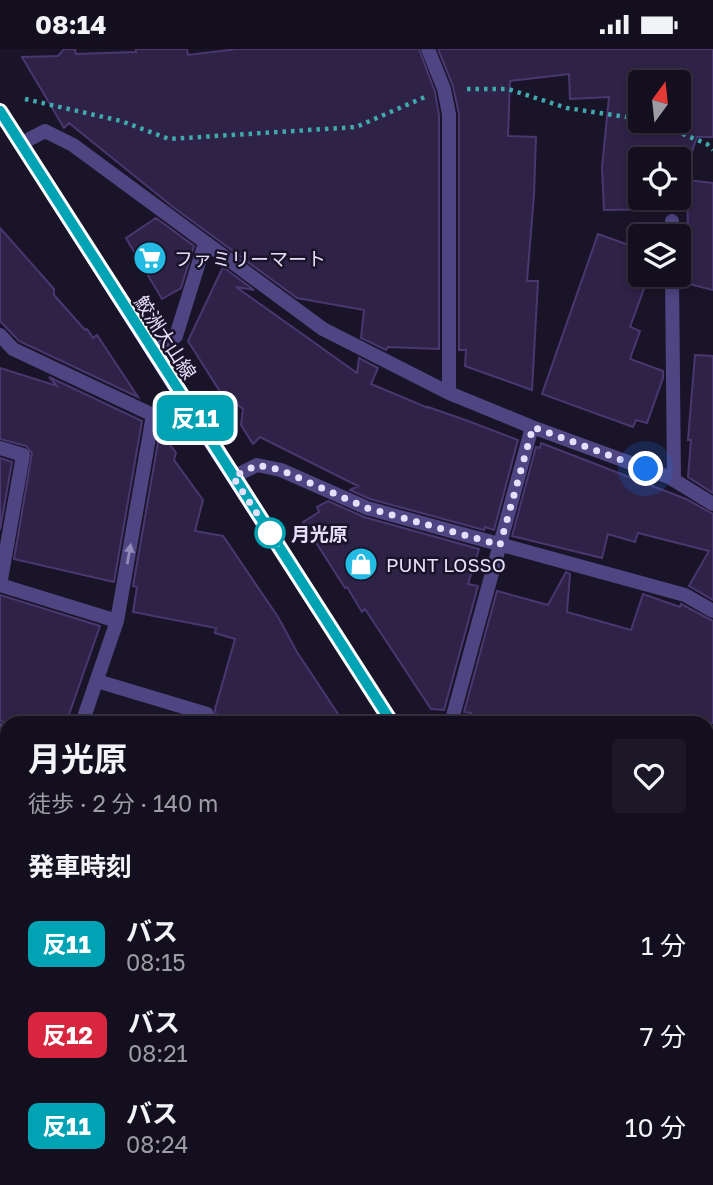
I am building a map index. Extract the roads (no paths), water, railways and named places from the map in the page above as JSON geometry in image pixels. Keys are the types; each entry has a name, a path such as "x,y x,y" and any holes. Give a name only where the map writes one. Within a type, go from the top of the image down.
{"main road":[{"name":"鮫洲大山線","path":"0,111 388,716"}],"street":[{"path":"428,49 444,89 449,114 449,393"},
{"path":"20,144 45,131 73,145 323,329 449,393 674,480 713,505"},
{"path":"153,353 176,336 205,243"},
{"path":"673,287 674,480"},
{"path":"0,335 13,349 153,415"},
{"path":"84,716 117,621 153,415 182,398"},
{"path":"453,716 533,427"},
{"path":"0,448 23,455 0,585 117,621"},
{"path":"233,477 257,465 281,470 367,508 685,595 713,611"},
{"path":"97,681 207,714"}],"place":[{"name":"ファミリーマート","path":"150,258"},
{"name":"月光原","path":"270,533"},
{"name":"PUNT LOSSO","path":"361,564"}]}
